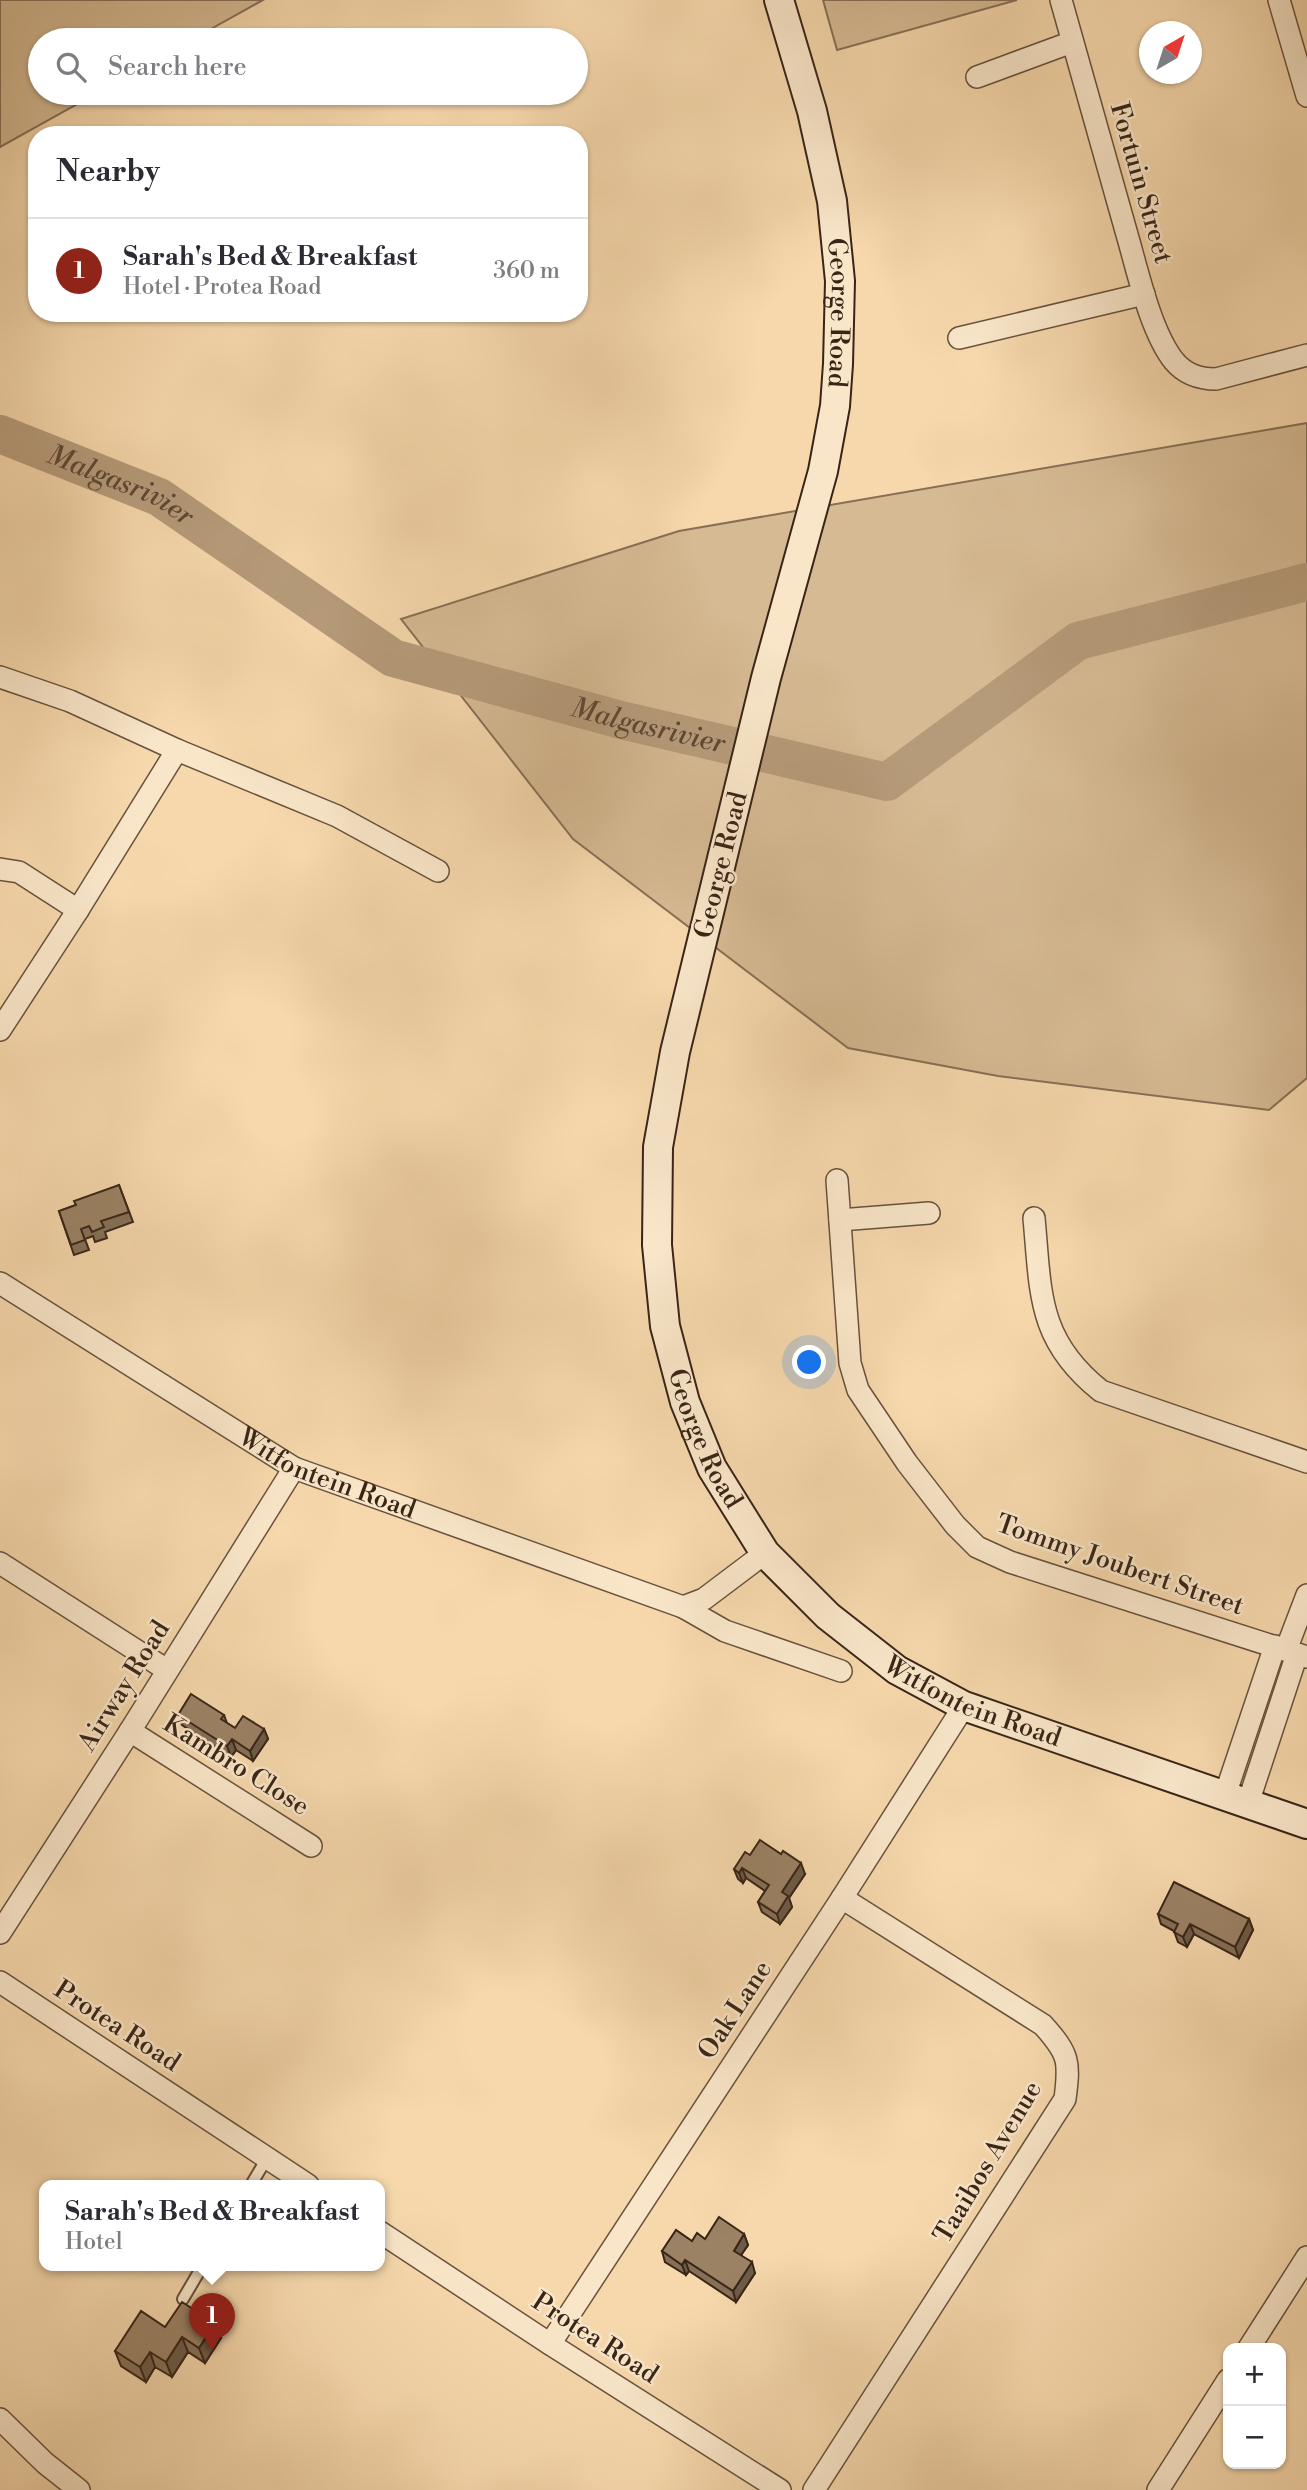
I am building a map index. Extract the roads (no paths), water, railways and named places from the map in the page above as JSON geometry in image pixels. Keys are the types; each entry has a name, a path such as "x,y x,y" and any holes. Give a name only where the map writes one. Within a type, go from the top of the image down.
{"main road":[{"name":"George Road","path":"765,1553 712,1468 685,1402 665,1326 657,1245 658,1147 675,1052 766,678 829,442 836,392 841,312 839,257 825,160 779,0"},
{"name":"Witfontein Road","path":"765,1553 828,1616 887,1662 964,1706 1307,1824"}],"street":[{"name":"Fortuin Street","path":"1060,0 1144,294 1165,348 1185,372 1203,379 1216,379 1307,355"},
{"path":"1279,0 1307,96"},
{"path":"977,77 1072,42"},
{"path":"959,338 1144,294"},
{"path":"0,677 70,701 177,750 337,816 438,871"},
{"path":"0,1030 177,750"},
{"path":"0,869 19,872 78,910"},
{"name":"Tommy Joubert Street","path":"837,1180 850,1363 858,1390 907,1463 954,1525 977,1546 1010,1562 1291,1652"},
{"path":"840,1220 929,1213"},
{"path":"1034,1218 1041,1304 1055,1339 1087,1380 1101,1391 1307,1462"},
{"name":"Witfontein Road","path":"0,1283 294,1468 683,1607 725,1630 841,1671"},
{"name":"Airway Road","path":"0,1933 294,1468"},
{"path":"683,1607 704,1599 765,1553"},
{"path":"0,1563 167,1670"},
{"path":"1236,1799 1291,1652 1307,1595"},
{"name":"Oak Lane","path":"550,2344 842,1898 964,1706"},
{"name":"Kambro Close","path":"130,1731 311,1846"},
{"name":"Taaibos Avenue","path":"814,2490 1065,2099 1069,2070 1062,2046 1043,2025 842,1898"},
{"name":"Protea Road","path":"0,1982 300,2180"},
{"name":"Protea Road","path":"385,2235 780,2490"},
{"path":"1252,2343 1307,2257"},
{"path":"1158,2490 1223,2388"},
{"path":"0,2419 45,2463 79,2490"}],"lane":[{"path":"254,2180 267,2158"},
{"path":"183,2299 199,2271"}],"waterway":[{"name":"Malgasrivier","path":"0,434 159,497 393,658 621,720 887,782 1078,641 1307,582"}],"place":[{"name":"Sarah's Bed & Breakfast","path":"212,2351"}]}
